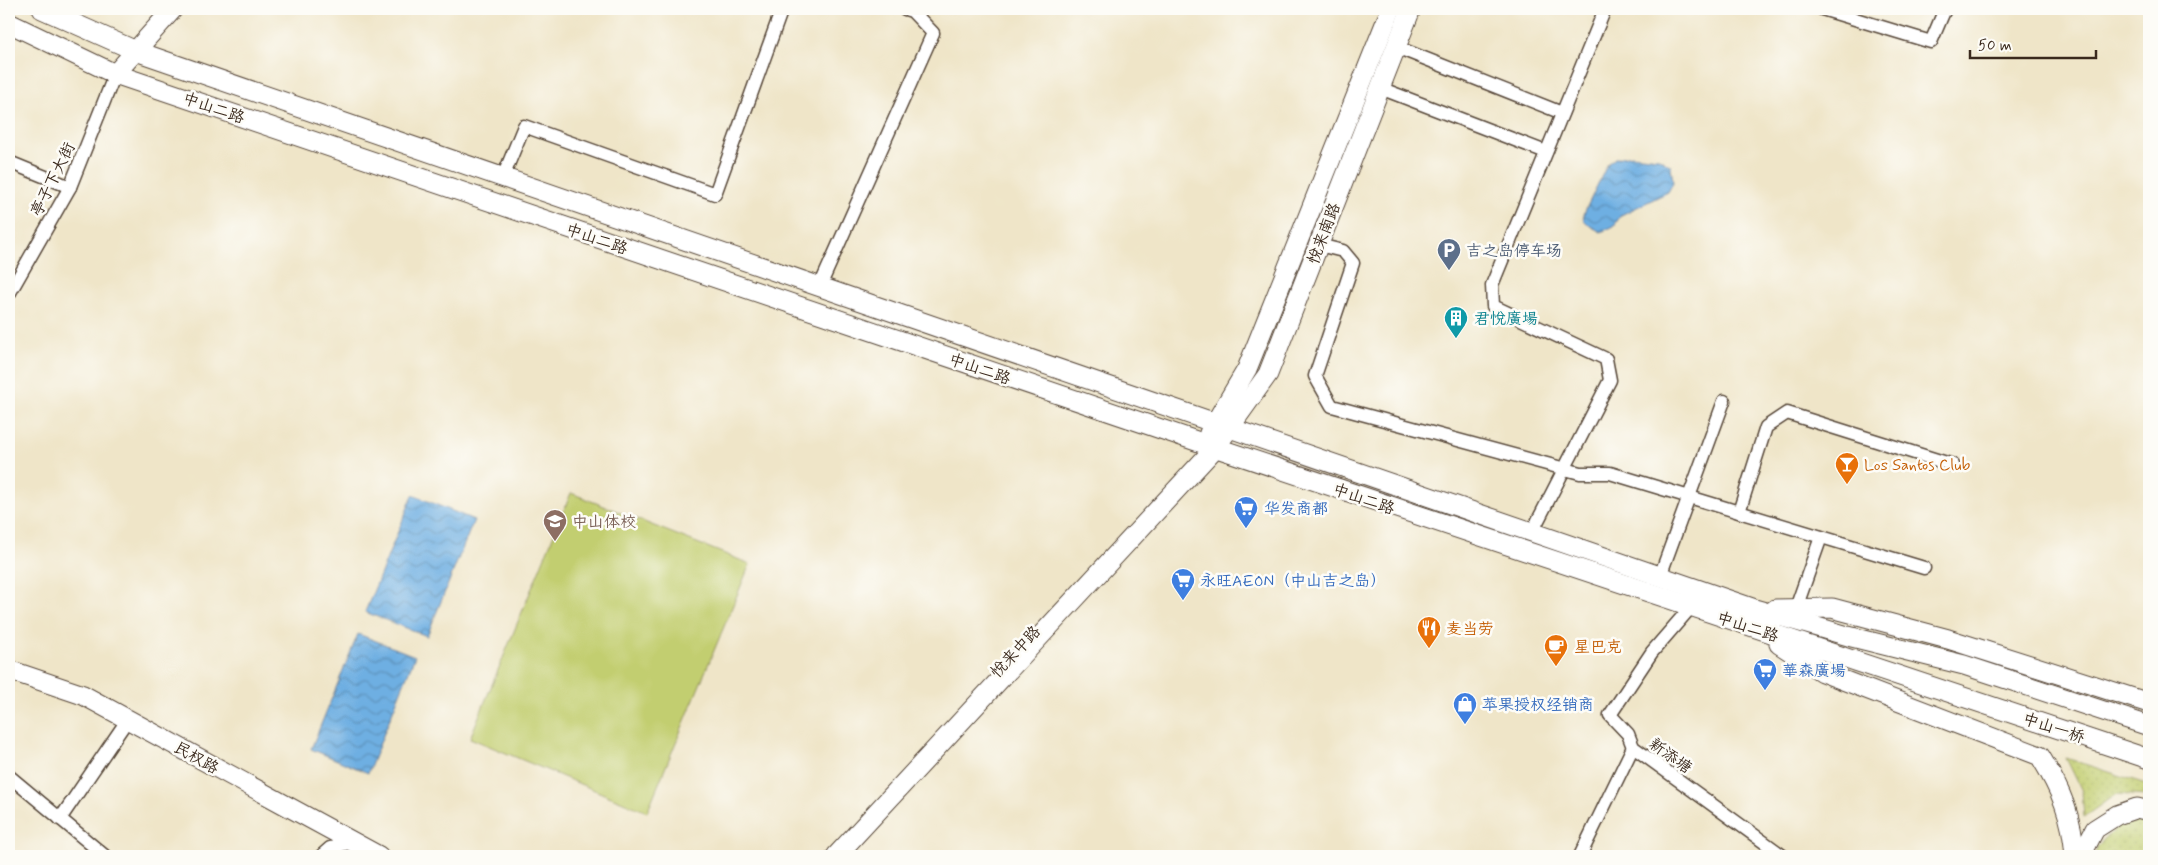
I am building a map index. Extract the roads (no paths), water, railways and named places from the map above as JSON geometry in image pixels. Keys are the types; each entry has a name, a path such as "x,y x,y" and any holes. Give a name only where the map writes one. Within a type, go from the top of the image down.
{"main road":[{"name":"中山二路","path":"42,9 136,51 1755,609 1848,636 1964,665"},
{"path":"115,74 173,9"},
{"name":"悦来南路","path":"1223,425 1391,9"},
{"name":"悦来南路","path":"1209,445 1223,425 1268,374 1411,9"},
{"name":"中山二路","path":"9,23 115,74 1209,445 1959,696"},
{"name":"悦来中路","path":"826,856 1137,519 1209,445"},
{"name":"悦来中路","path":"836,856 1209,445"},
{"path":"1755,609 1832,608 1948,638 2149,703"},
{"path":"1754,628 1822,672 2040,756 2054,778 2072,828 2075,856"},
{"name":"中山一桥","path":"1964,665 2149,726"},
{"name":"民权路","path":"9,670 83,695 379,856"},
{"name":"中山一桥","path":"1959,696 2149,759"},
{"path":"2081,856 2095,828 2117,815 2137,808 2149,811"}],"street":[{"path":"503,178 524,126 715,194 782,9"},
{"path":"820,286 933,33 912,11 905,9"},
{"path":"1532,532 1610,380 1606,359 1493,306 1492,285 1605,9"},
{"path":"1822,9 1931,42 1945,9"},
{"path":"1396,47 1562,113"},
{"name":"亭子下大街","path":"9,294 70,187 115,74"},
{"path":"1380,88 1546,152"},
{"path":"9,162 70,187"},
{"path":"1319,245 1343,252 1353,263 1315,376 1332,406 1580,473 1610,473 1924,568"},
{"path":"1660,576 1724,401"},
{"path":"1739,512 1766,427 1786,413 1953,465"},
{"path":"1796,608 1821,537"},
{"name":"新添塘","path":"1692,607 1652,652 1610,715 1628,734 1633,747 1783,856"},
{"path":"60,819 128,719"},
{"path":"1580,856 1633,747"},
{"path":"9,776 105,856"},
{"path":"322,856 330,848 353,842"}],"water":[{"path":"1632,155 1659,158 1671,166 1673,183 1668,192 1621,215 1614,226 1601,232 1590,226 1583,219 1585,211 1607,165 1615,158"},
{"path":"413,495 474,520 427,636 365,612"},
{"path":"358,634 415,656 368,773 311,749"}],"place":[{"name":"吉之岛停车场","path":"1449,271"},
{"name":"君悅廣場","path":"1456,339"},
{"name":"Los Santos Club","path":"1847,485"},
{"name":"华发商都","path":"1246,529"},
{"name":"中山体校","path":"555,542"},
{"name":"永旺AEON（中山吉之岛）","path":"1183,601"},
{"name":"麦当劳","path":"1429,649"},
{"name":"星巴克","path":"1556,667"},
{"name":"華森廣場","path":"1765,691"},
{"name":"苹果授权经销商","path":"1465,725"}]}
